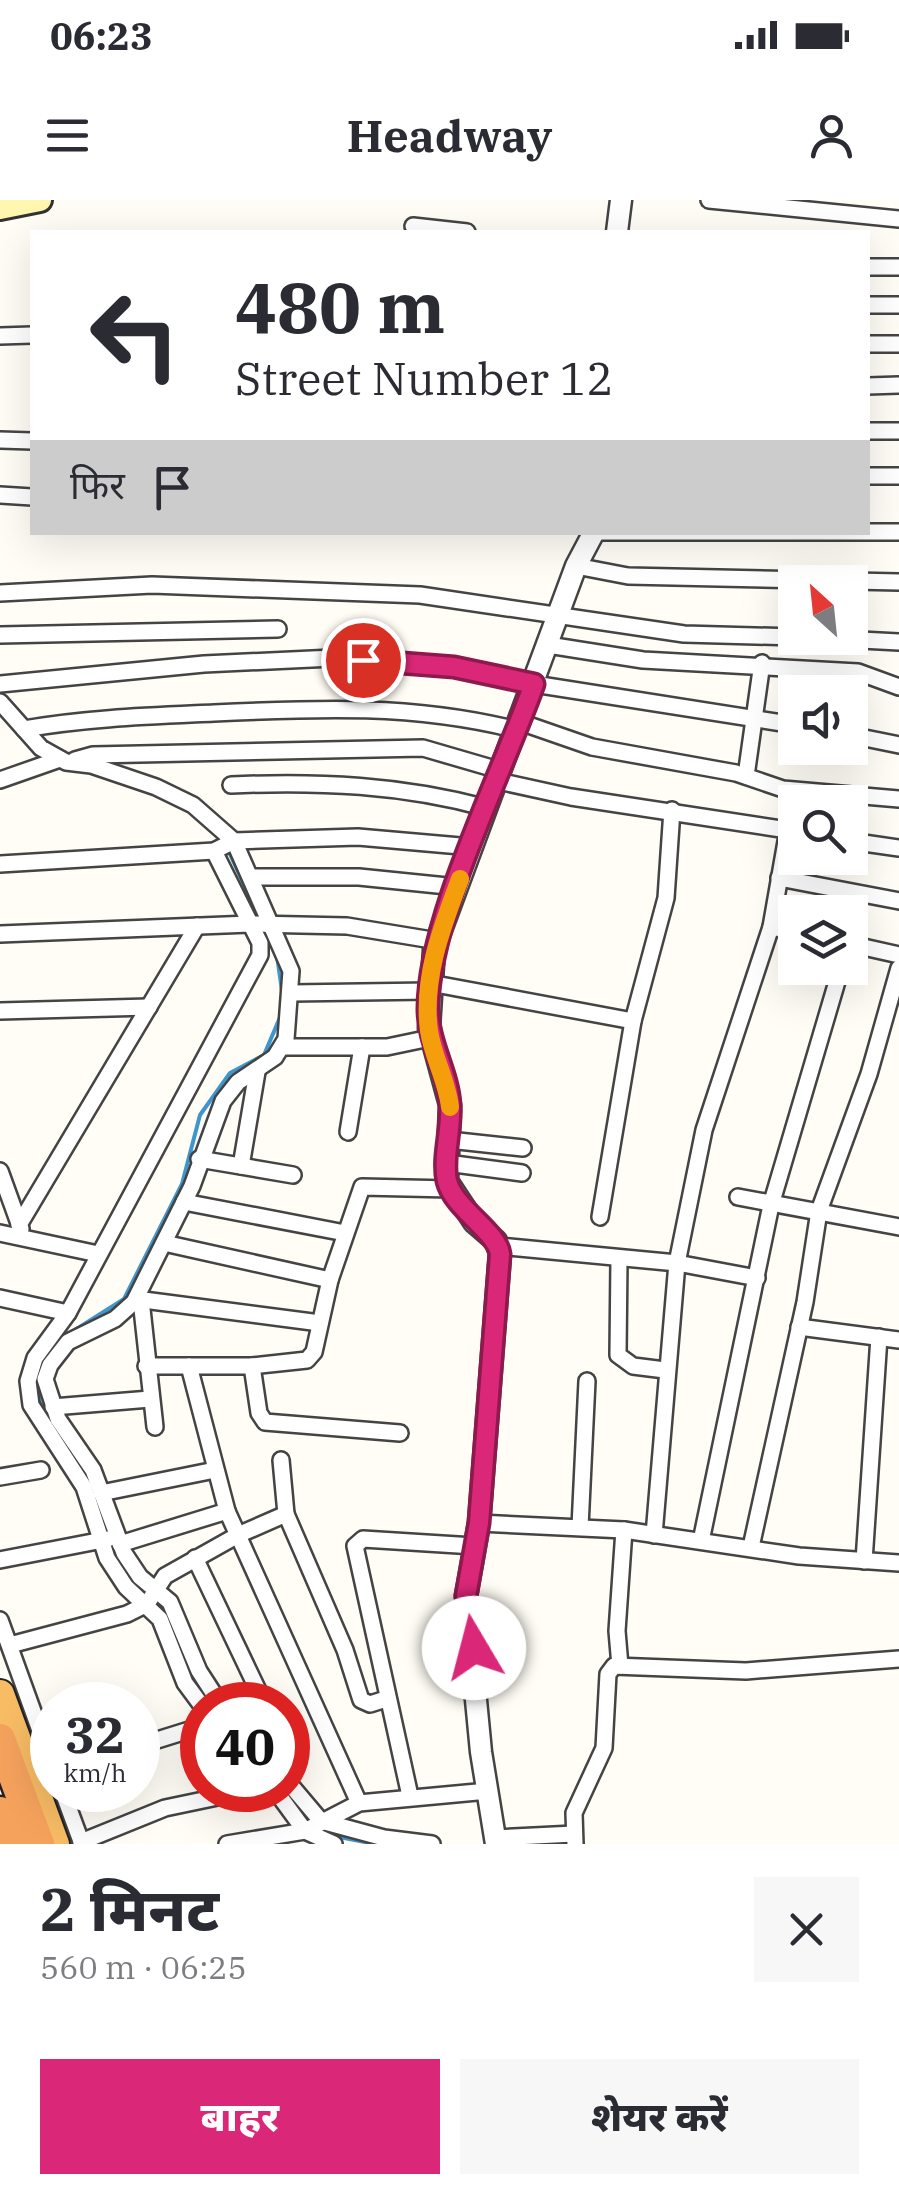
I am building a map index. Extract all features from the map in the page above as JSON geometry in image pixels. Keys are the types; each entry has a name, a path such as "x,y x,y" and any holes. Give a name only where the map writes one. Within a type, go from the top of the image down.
{"highway":[{"path":"0,1694 72,1843"},
{"path":"0,1740 38,1844"},
{"path":"0,1812 12,1844"}],"main road":[{"path":"0,208 40,200"}],"street":[{"path":"617,230 621,200"},
{"path":"710,200 899,219"},
{"path":"412,226 449,230"},
{"path":"870,267 899,267"},
{"path":"870,305 899,304"},
{"path":"0,336 30,335"},
{"path":"870,344 899,344"},
{"path":"870,386 899,385"},
{"path":"870,431 899,431"},
{"path":"0,440 30,441"},
{"path":"870,476 899,476"},
{"path":"0,495 30,497"},
{"path":"870,532 899,532"},
{"path":"592,535 576,566 438,941 430,987 430,1038 448,1094 450,1189 474,1222 499,1246 677,1263 756,1278"},
{"path":"576,566 628,576 899,582"},
{"path":"0,593 152,585 420,594 558,618 684,634 778,637"},
{"path":"0,635 136,628 278,630"},
{"path":"868,640 899,642"},
{"path":"548,645 643,660 762,663 858,672 899,687"},
{"path":"0,684 204,664 333,658 454,667 534,684 778,721"},
{"path":"746,776 762,663"},
{"path":"24,729 77,720 340,707 416,710 519,726 592,746 746,776 783,789 899,799"},
{"path":"3,711 58,761 91,765 156,786 193,805 251,877 263,925 262,949 256,966 68,1313 35,1358 28,1381 32,1406 84,1487 111,1540"},
{"path":"868,739 899,745"},
{"path":"0,780 58,761 93,755 423,748 572,797 778,828"},
{"path":"231,785 368,786 447,797 487,808"},
{"path":"600,1217 633,1021 666,898 672,810"},
{"path":"0,864 358,837 472,847"},
{"path":"868,844 899,848"},
{"path":"206,1682 172,1606 126,1587 92,1470 53,1407 45,1380 57,1354 90,1328 115,1319 138,1300 184,1202 223,1101 238,1082 257,1072 282,1047 292,993 291,971 263,925 225,847"},
{"path":"654,1535 677,1263 704,1130 770,927 780,875"},
{"path":"251,877 359,877 457,887"},
{"path":"779,878 899,901"},
{"path":"22,1232 197,926"},
{"path":"0,934 197,926 347,926 438,941"},
{"path":"770,927 778,929"},
{"path":"868,948 899,955"},
{"path":"751,1547 800,1326 819,1212 869,1074 899,968"},
{"path":"700,1541 771,1205 837,985"},
{"path":"292,993 430,987 633,1021"},
{"path":"0,1011 149,1006"},
{"path":"282,1047 362,1047 430,1038"},
{"path":"348,1132 362,1047"},
{"path":"240,1166 257,1072"},
{"path":"449,1140 523,1148"},
{"path":"199,1160 293,1175"},
{"path":"447,1164 522,1173"},
{"path":"0,1171 22,1232"},
{"path":"146,1366 252,1366 308,1360 314,1352 330,1280 359,1192 367,1185 420,1192 450,1189"},
{"path":"738,1197 899,1227"},
{"path":"184,1202 345,1232"},
{"path":"0,1233 22,1232 98,1254"},
{"path":"164,1243 330,1280"},
{"path":"499,1246 479,1523 466,1596 495,1841 574,1839 574,1813 604,1748 608,1674 614,1666 746,1670 899,1658"},
{"path":"620,1259 618,1355 633,1366 665,1370"},
{"path":"0,1298 68,1313"},
{"path":"138,1300 320,1324"},
{"path":"138,1300 155,1427"},
{"path":"800,1326 899,1340"},
{"path":"864,1560 879,1338"},
{"path":"189,1366 227,1511 359,1803"},
{"path":"252,1366 259,1413 265,1422 400,1432"},
{"path":"580,1527 587,1380"},
{"path":"53,1407 150,1399"},
{"path":"282,1460 286,1514 346,1650 361,1700 370,1704 386,1698"},
{"path":"0,1477 41,1470"},
{"path":"101,1493 215,1470"},
{"path":"0,1560 111,1540 227,1511"},
{"path":"10,1645 127,1614 151,1598 165,1576 238,1535 286,1514"},
{"path":"479,1523 624,1530 899,1563"},
{"path":"620,1666 617,1631 624,1530"},
{"path":"410,1796 354,1555 357,1542 474,1546"},
{"path":"195,1558 254,1682"},
{"path":"151,1598 185,1682"},
{"path":"0,1620 30,1702"},
{"path":"313,1830 359,1803 488,1791"},
{"path":"66,1812 72,1843 180,1805"},
{"path":"313,1830 334,1844"},
{"path":"227,1844 313,1830 432,1844"}],"waterway":[{"path":"229,852 260,920"},
{"path":"277,956 282,991"},
{"path":"56,1342 124,1299 182,1184 200,1115 230,1073 264,1055 281,1015"},
{"path":"37,1376 40,1402 49,1419"},
{"path":"62,1440 74,1456"},
{"path":"110,1543 125,1572 148,1595"},
{"path":"171,1625 198,1682"},
{"path":"334,1836 375,1844"}],"slow traffic":[{"path":"450,1107 430,1038 428,1005 434,950 460,879"}],"route":[{"path":"363,660 454,667 534,684 434,950 428,1005 430,1038 450,1105 447,1181 474,1222 496,1241 500,1254 479,1523 466,1596 474,1648"}]}
